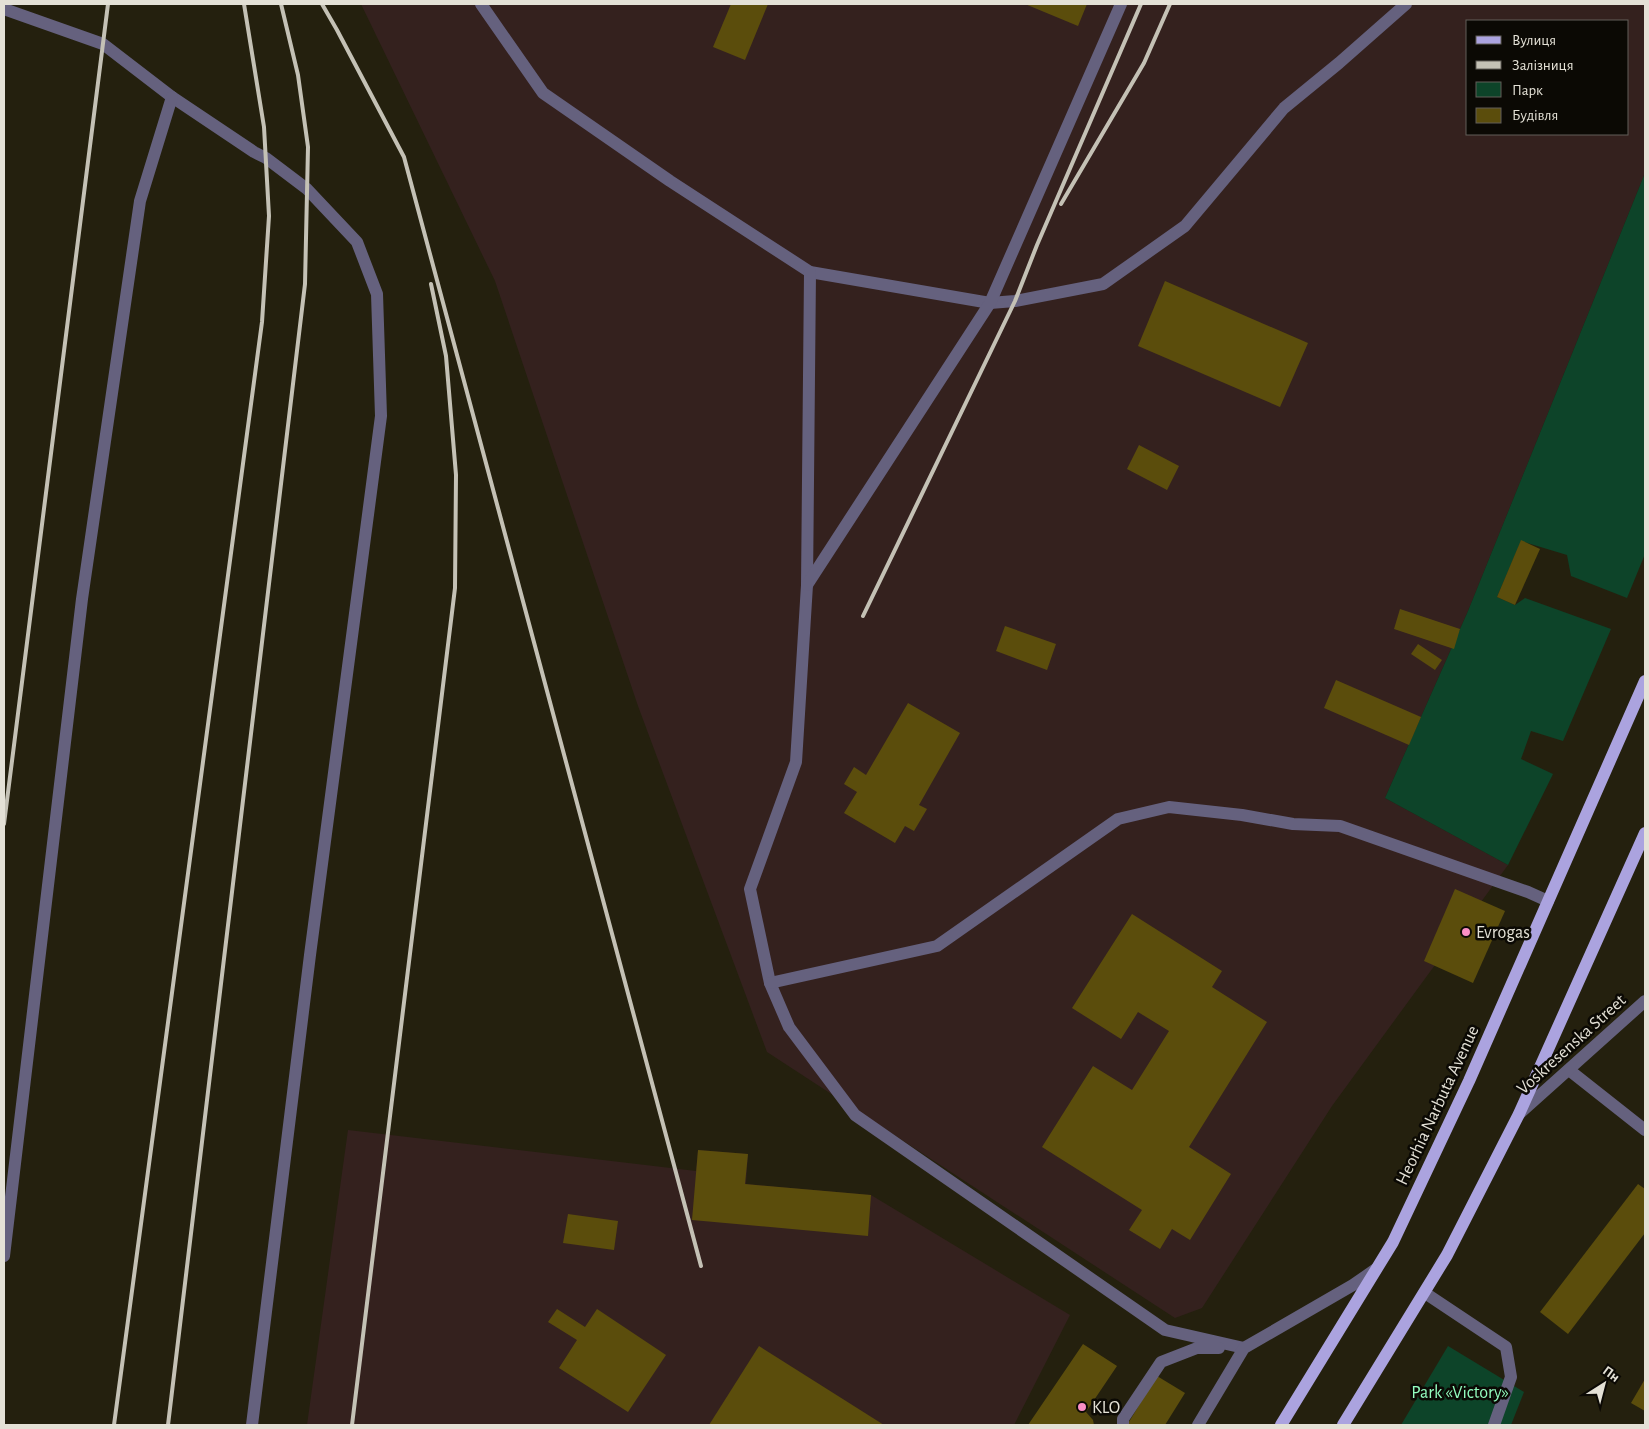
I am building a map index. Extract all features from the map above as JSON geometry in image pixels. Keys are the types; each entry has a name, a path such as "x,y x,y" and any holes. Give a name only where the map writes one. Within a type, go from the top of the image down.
{"main road":[{"name":"Heorhia Narbuta Avenue","path":"1281,1425 1393,1242 1469,1081 1645,681"},
{"path":"1343,1425 1447,1255 1519,1114 1645,833"}],"street":[{"path":"481,4 543,93 670,181 810,272 990,303 1103,284 1184,226 1284,108 1406,4"},
{"path":"807,585 990,303 1121,4"},
{"path":"4,9 102,44 172,97 266,158 307,189 357,242 378,294 381,416 311,945 252,1425"},
{"path":"4,1256 82,599 140,201 172,97"},
{"path":"810,272 807,585 796,762 750,889 770,983 789,1027 855,1115 1165,1330 1244,1348"},
{"path":"770,983 937,946 1118,818 1169,807 1293,824 1340,826 1528,892 1548,901"},
{"name":"Voskresenska Street","path":"1519,1114 1645,1001"},
{"path":"1569,1070 1645,1130"},
{"path":"1198,1425 1244,1348 1352,1285 1376,1268"},
{"path":"1424,1293 1506,1347 1511,1377 1494,1425"},
{"path":"1123,1425 1124,1419 1161,1362 1197,1348 1244,1348"}],"shaded area":[{"path":"361,4 1645,4 1645,173 1468,611 1385,798 1508,865 1332,1106 1202,1308 1175,1318 767,1052 638,706 495,281"},
{"path":"348,1130 696,1171 698,1150 748,1154 746,1184 871,1195 1070,1315 1014,1425 307,1425"}],"green space":[{"path":"1645,173 1645,554 1627,598 1571,576 1567,555 1521,541 1497,597 1515,605 1525,598 1611,629 1563,741 1531,731 1521,759 1553,774 1508,865 1385,798 1468,611"},
{"name":"Park «Victory»","path":"1448,1346 1524,1392 1511,1425 1401,1425"}],"building":[{"path":"731,4 768,4 745,60 713,47"},
{"path":"1025,4 1087,4 1078,26"},
{"path":"1165,281 1308,343 1280,407 1138,346"},
{"path":"1139,445 1179,466 1167,490 1127,469"},
{"path":"1521,540 1540,549 1515,605 1497,597"},
{"path":"1400,609 1460,629 1454,649 1394,629"},
{"path":"1005,626 1056,644 1047,670 996,651"},
{"path":"1418,644 1442,660 1435,670 1411,654"},
{"path":"1336,680 1421,717 1409,745 1324,708"},
{"path":"908,703 960,733 919,805 927,809 914,831 905,826 895,843 844,813 857,792 844,784 854,767 866,775"},
{"path":"1455,889 1505,911 1473,983 1424,961"},
{"path":"1132,914 1222,971 1212,987 1267,1022 1189,1147 1231,1174 1190,1240 1172,1229 1160,1249 1129,1230 1142,1210 1042,1147 1093,1066 1132,1090 1169,1031 1138,1012 1121,1039 1072,1008"},
{"path":"698,1150 748,1154 745,1184 871,1195 868,1236 692,1220"},
{"path":"1638,1184 1645,1189 1645,1233 1568,1334 1540,1312"},
{"path":"568,1214 618,1221 614,1250 563,1243"},
{"path":"557,1309 585,1327 597,1309 666,1355 628,1412 559,1368 577,1340 548,1322"},
{"path":"1083,1344 1117,1366 1086,1412 1093,1420 1094,1425 1028,1425"},
{"path":"759,1346 884,1425 709,1425"},
{"path":"1157,1376 1185,1393 1165,1425 1127,1425"},
{"path":"1645,1379 1645,1411 1631,1403"}],"railway":[{"path":"4,824 108,4"},
{"path":"114,1425 262,322 269,216 264,127 244,4"},
{"path":"168,1425 305,284 308,147 298,75 281,4"},
{"path":"322,4 404,157 701,1266"},
{"path":"863,616 1015,301 1037,245 1141,4"},
{"path":"1061,204 1144,63 1170,4"},
{"path":"352,1425 455,588 456,475 446,356 431,284"}],"place":[{"name":"Evrogas","path":"1466,932"},
{"name":"KLO","path":"1082,1407"}]}
